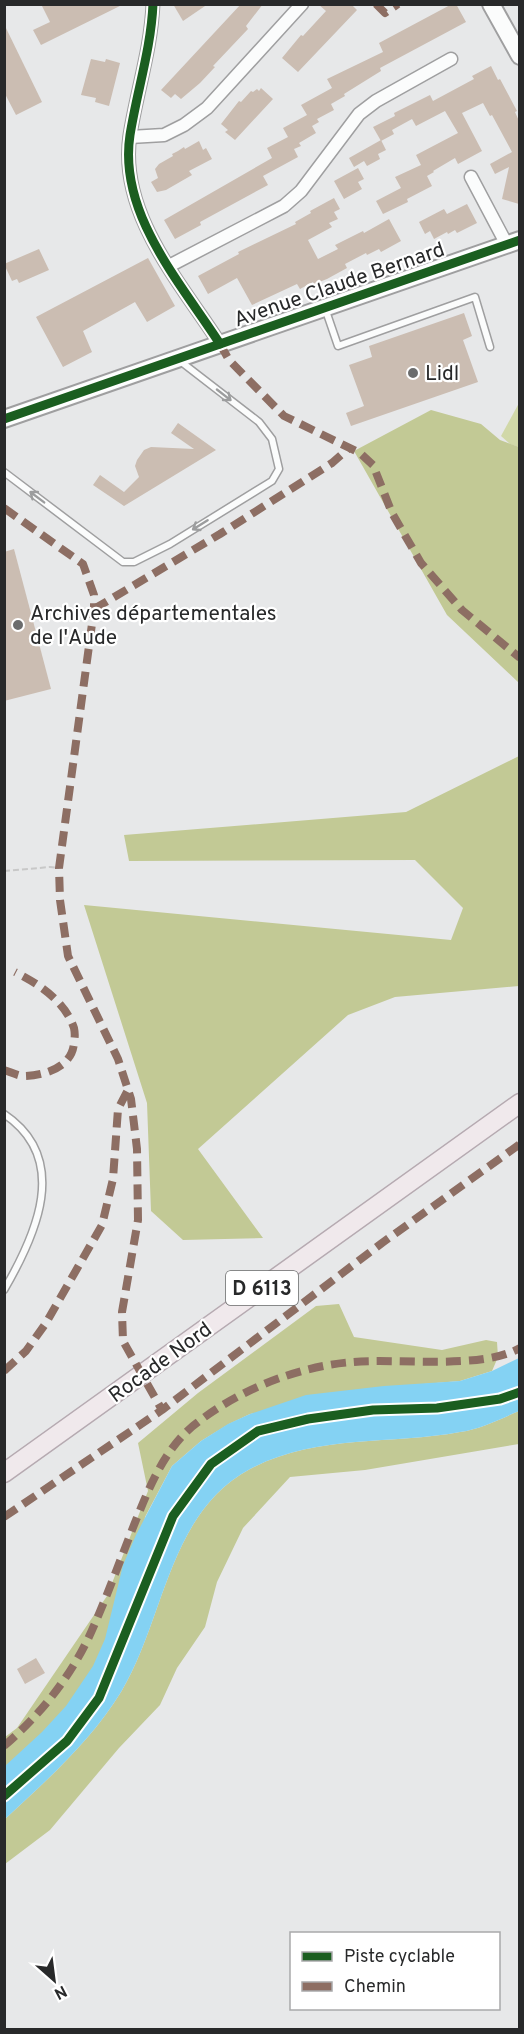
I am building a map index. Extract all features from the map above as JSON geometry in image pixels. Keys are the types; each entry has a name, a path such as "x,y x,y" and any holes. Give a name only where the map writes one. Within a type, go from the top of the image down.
{"main road":[{"name":"Rocade Nord","path":"4,1473 519,1103"}],"street":[{"path":"153,4 152,32 130,136 129,168 135,199 147,228 168,266 219,344"},
{"path":"130,136 164,135 184,125 207,108 302,4"},
{"path":"491,4 519,56"},
{"path":"168,266 284,206 301,191 359,114 376,101 451,59"},
{"name":"Avenue Claude Bernard","path":"4,419 515,243 471,177"}],"lane":[{"path":"325,308 338,346 475,297 490,347"},
{"path":"4,472 123,562 134,562 170,544 272,481 279,469 272,439 259,422 178,358"},
{"path":"4,1114 32,1140 43,1170 42,1205 21,1262 4,1290"}],"path":[{"path":"4,871 59,868"}],"green space":[{"path":"519,403 519,447 510,444 501,436"},
{"path":"431,410 481,424 500,440 519,447 519,683 447,615 354,451"},
{"path":"519,756 519,986 395,997 348,1015 198,1149 263,1238 183,1240 151,1211 147,1103 84,905 451,940 463,908 415,860 129,861 124,835 406,812"},
{"path":"339,1304 354,1337 442,1350 486,1340 497,1342 498,1357 492,1371 460,1381 424,1384 250,1414 201,1441 172,1466 145,1517 142,1540 106,1651 61,1720 5,1768 5,1737 17,1728 107,1596 148,1491 138,1443 198,1393 316,1306"},
{"path":"519,1411 519,1444 365,1470 290,1477 243,1528 217,1582 205,1627 177,1668 160,1705 119,1748 50,1830 5,1864 5,1819 82,1744 121,1692 136,1663 171,1570 185,1540 201,1512 223,1488 250,1469 301,1450 327,1445 468,1431"}],"water":[{"path":"519,1358 519,1411 468,1431 327,1445 301,1450 250,1469 223,1488 201,1512 185,1540 171,1570 136,1663 121,1692 82,1744 5,1819 5,1766 66,1706 93,1666 105,1639 123,1565 172,1466 201,1441 228,1424 306,1395 384,1386 460,1381 492,1371"}],"building":[{"path":"41,4 124,4 41,45 33,30 50,22"},
{"path":"173,4 208,4 183,21"},
{"path":"241,4 263,4 246,26 248,29 213,66 215,67 181,99 175,94 171,98 161,90"},
{"path":"318,4 351,4 357,10 298,72 282,58 301,35 303,36 326,11"},
{"path":"452,4 456,4 466,22 380,68 381,71 344,94 345,96 331,104 334,110 317,119 319,122 312,126 316,133 299,143 301,146 294,149 298,157 263,176 268,185 200,222 201,225 175,239 164,220 272,158 267,148 288,137 283,128 307,115 301,105 332,88 327,79 383,52 379,43"},
{"path":"4,24 42,102 16,115 4,92"},
{"path":"91,59 105,62 106,59 120,63 109,106 95,102 96,98 81,95"},
{"path":"491,66 517,111 515,112 519,121 519,204 502,199 509,167 495,174 490,164 512,152 483,103 462,113 482,151 458,164 455,158 433,171 427,176 432,186 407,199 408,202 383,214 376,201 401,188 395,177 421,165 416,155 458,133 445,111 416,126 412,119 392,130 394,134 381,141 373,127 395,116 394,113 430,95 433,101 474,79 472,76"},
{"path":"261,88 273,99 235,140 225,132 228,130 221,124 239,101 241,102 251,91 257,89 259,91"},
{"path":"381,140 386,150 378,154 380,159 367,166 364,161 354,167 349,158"},
{"path":"199,141 203,150 206,148 212,159 189,171 192,175 166,190 157,192 151,182 158,178 155,169 159,164 184,147 185,149"},
{"path":"358,168 364,179 358,182 362,189 344,199 334,181"},
{"path":"334,198 340,209 334,212 338,219 329,223 332,227 308,240 318,259 338,249 335,245 389,219 401,241 381,252 379,249 367,255 366,253 345,264 347,268 327,279 314,284 313,282 300,289 297,284 252,305 237,278 208,294 198,276 239,254 238,252 296,224 295,222 311,213 310,211"},
{"path":"467,204 477,223 457,233 455,230 448,234 447,232 434,239 430,231 425,234 419,222 444,209 447,214"},
{"path":"39,249 49,270 19,283 17,279 12,281 4,264"},
{"path":"148,258 175,306 147,322 135,302 83,331 92,352 63,367 36,317"},
{"name":"Lidl","path":"464,313 472,336 463,340 478,382 351,426 346,413 364,406 349,365 372,357 369,346"},
{"path":"178,423 216,450 124,506 93,485 100,475 124,492 139,477 135,466 144,450 151,447 194,449 171,433"},
{"name":"Archives départementales de l'Aude","path":"14,549 51,689 4,701 4,552"},
{"path":"36,1658 45,1673 25,1684 17,1669"}],"marked path":[{"path":"376,4 385,13 398,4"},
{"path":"220,344 229,360 284,416 360,453 373,465 392,513 421,563 462,610 520,658"},
{"path":"94,609 220,534 332,463 349,448"},
{"path":"4,508 83,564 94,595 59,868 60,900 68,956 118,1059 131,1099 137,1149 138,1220 122,1312 123,1341 162,1410"},
{"path":"4,1070 24,1076 42,1074 57,1068 69,1057 75,1038 70,1018 58,1002 42,988 15,972"},
{"path":"4,1371 26,1351 46,1323 102,1225 113,1179 118,1109 128,1090"},
{"path":"4,1517 162,1410 382,1243 520,1144"},
{"path":"4,1746 41,1710 62,1683 80,1654 106,1597 152,1482 176,1443 198,1422 233,1399 271,1381 312,1368 372,1361 439,1362 484,1359 504,1355 520,1348"}],"cycle path":[{"path":"153,4 147,54 130,135 129,164 133,192 156,246 220,344"},
{"path":"4,419 520,240"},
{"path":"4,1796 67,1741 99,1698 173,1516 211,1464 258,1431 308,1419 373,1410 437,1408 500,1399 520,1392"}],"place":[{"name":"Lidl","path":"413,373"},
{"name":"Archives départementales de l'Aude","path":"18,625"}]}
